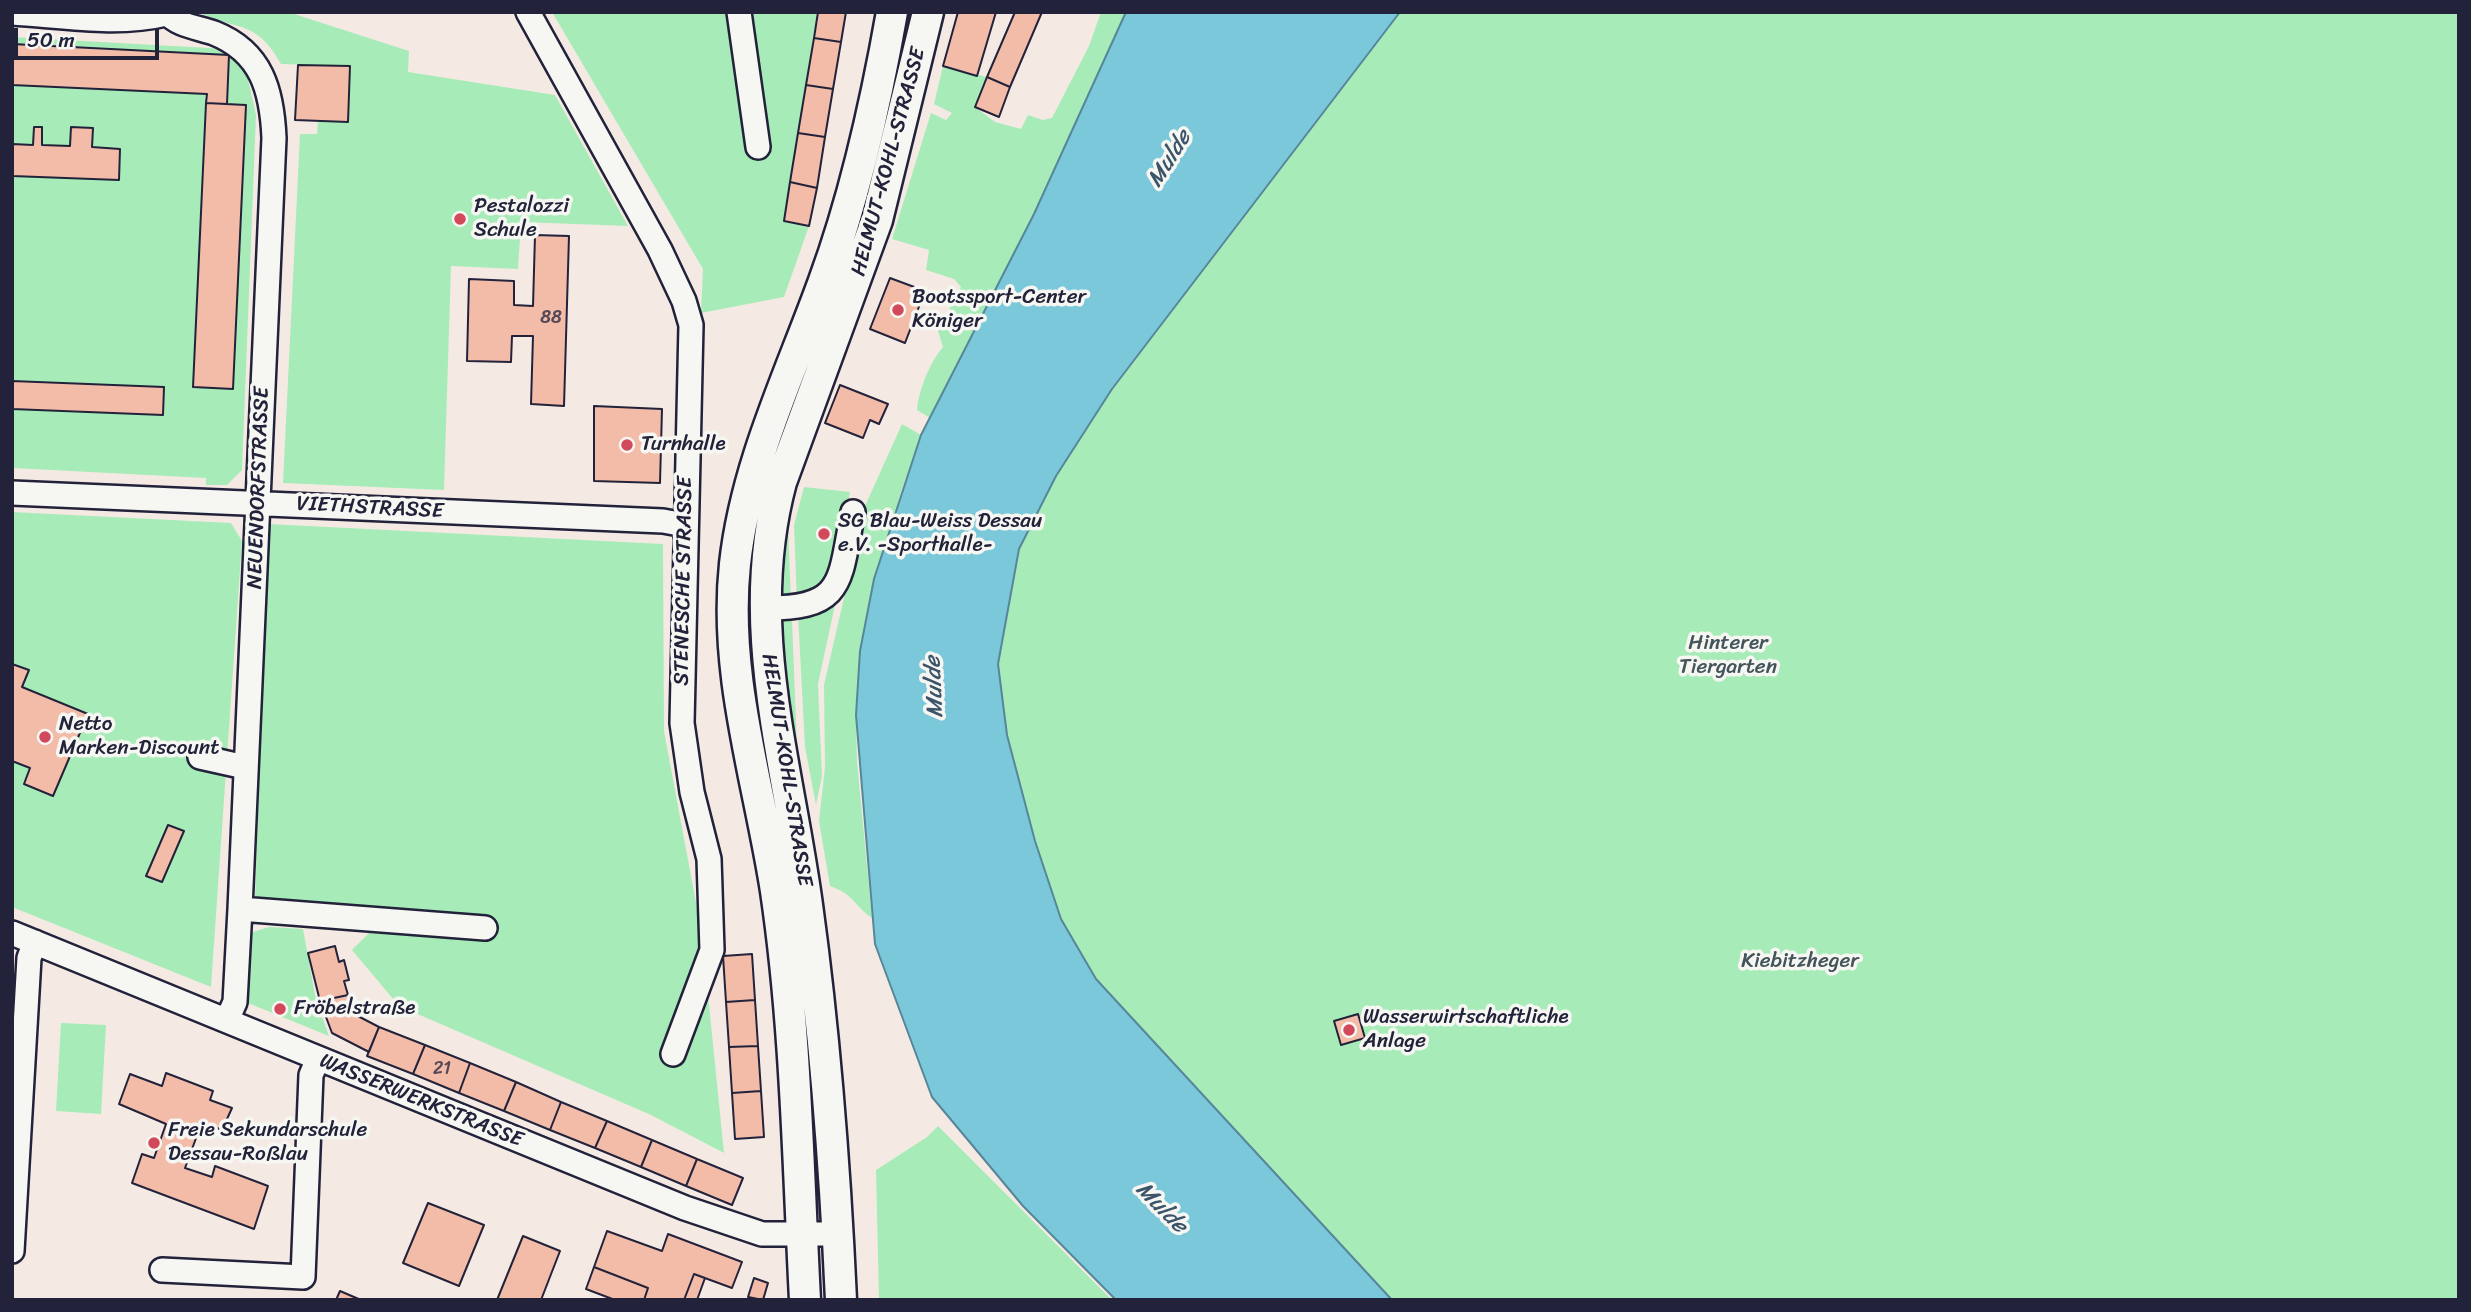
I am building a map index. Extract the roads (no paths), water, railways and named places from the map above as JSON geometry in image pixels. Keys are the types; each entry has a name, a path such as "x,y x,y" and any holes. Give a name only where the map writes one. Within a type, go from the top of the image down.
{"main road":[{"name":"HELMUT-KOHL-STRASSE","path":"805,1300 784,956 776,890 736,668 735,568 741,514 756,458 825,279 848,208 868,136 892,12"},
{"name":"HELMUT-KOHL-STRASSE","path":"841,1300 822,1024 803,870 771,702 764,608 768,547 777,495 877,220 928,12"}],"street":[{"name":"STENESCHE STRASSE","path":"528,12 684,301 691,325 682,723 692,792 709,859 712,950 673,1054"},
{"path":"739,12 758,148"},
{"path":"12,13 148,19 166,13"},
{"name":"NEUENDORFSTRASSE","path":"166,13 190,28 214,33 241,48 265,78 272,106 274,138 240,909 235,1002 227,1020"},
{"name":"VIETHSTRASSE","path":"12,492 663,521 685,525"},
{"path":"764,608 809,606 826,598 835,587 853,512"},
{"path":"200,757 246,767"},
{"path":"240,909 485,928"},
{"name":"WASSERWERKSTRASSE","path":"12,933 685,1208 762,1234 837,1234"},
{"path":"12,1251 29,958 35,942"},
{"path":"162,1270 303,1277 311,1075 318,1059"}],"water":[{"name":"Mulde","path":"1126,12 1400,12 1112,389 1056,476 1019,549 998,664 1007,735 1035,841 1061,919 1096,979 1392,1300 1116,1300 1023,1206 932,1097 875,944 856,715 860,651 874,579 921,435 1034,214"}],"place":[{"name":"Pestalozzi Schule","path":"460,219"},
{"name":"Bootssport-Center Königer","path":"898,310"},
{"name":"Turnhalle","path":"627,445"},
{"name":"SG Blau-Weiss Dessau e.V. -Sporthalle-","path":"824,534"},
{"name":"Netto Marken-Discount","path":"45,737"},
{"name":"Fröbelstraße","path":"280,1009"},
{"name":"Wasserwirtschaftliche Anlage","path":"1349,1030"},
{"name":"Freie Sekundarschule Dessau-Roßlau","path":"154,1143"}],"park label":[{"name":"Hinterer Tiergarten","path":"1728,656"},
{"name":"Kiebitzheger","path":"1800,962"}]}
